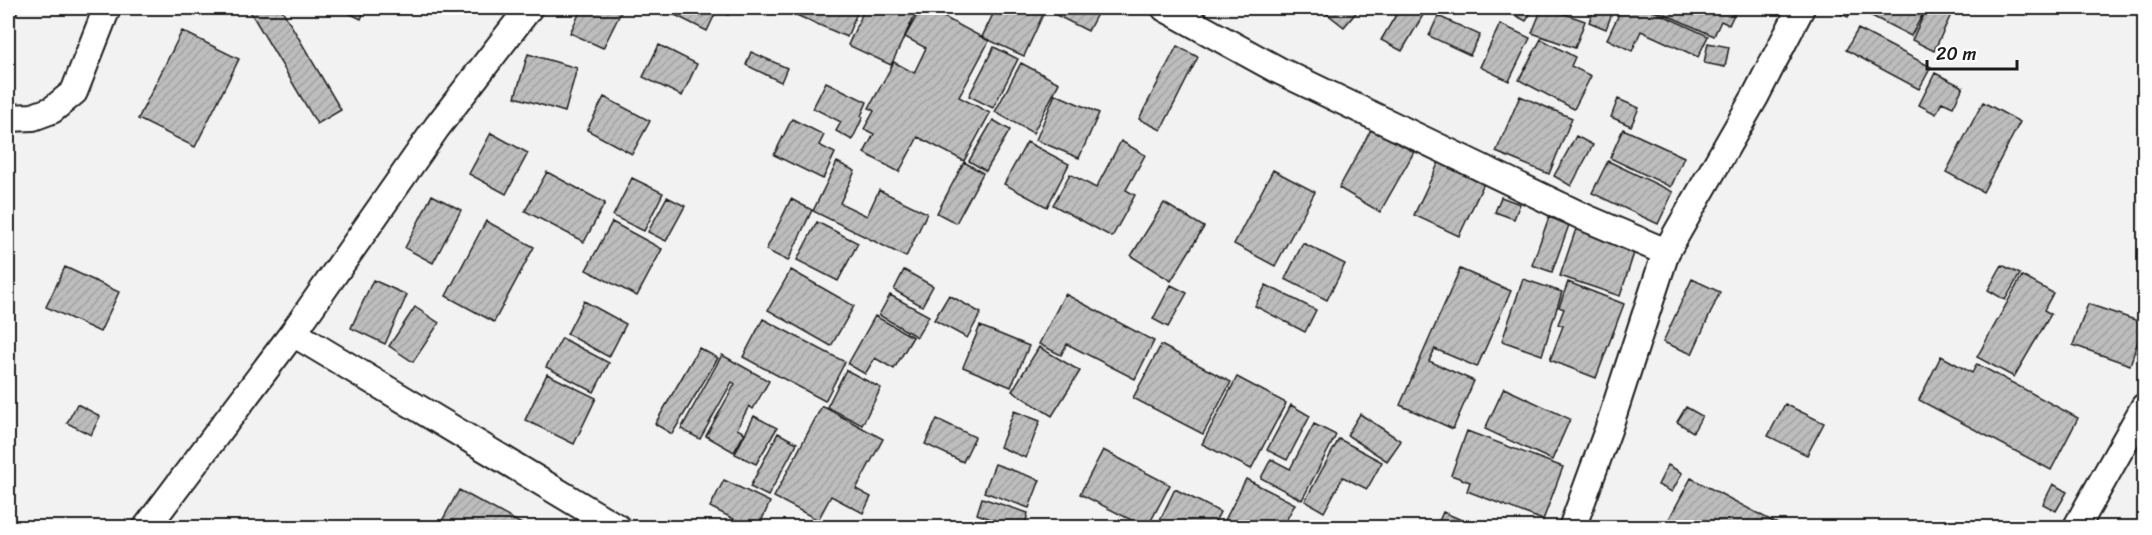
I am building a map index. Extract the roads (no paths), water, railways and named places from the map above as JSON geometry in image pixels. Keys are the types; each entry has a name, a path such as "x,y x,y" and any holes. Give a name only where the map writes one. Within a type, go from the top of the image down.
{"street":[{"path":"8,118 33,117 52,110 74,92 106,8"},
{"path":"146,528 293,333 437,127 529,8"},
{"path":"1165,8 1278,70 1586,218 1666,252"},
{"path":"1572,528 1608,430 1666,252 1755,97 1801,8"},
{"path":"293,333 618,528"},
{"path":"2076,528 2135,441 2145,407"}]}
